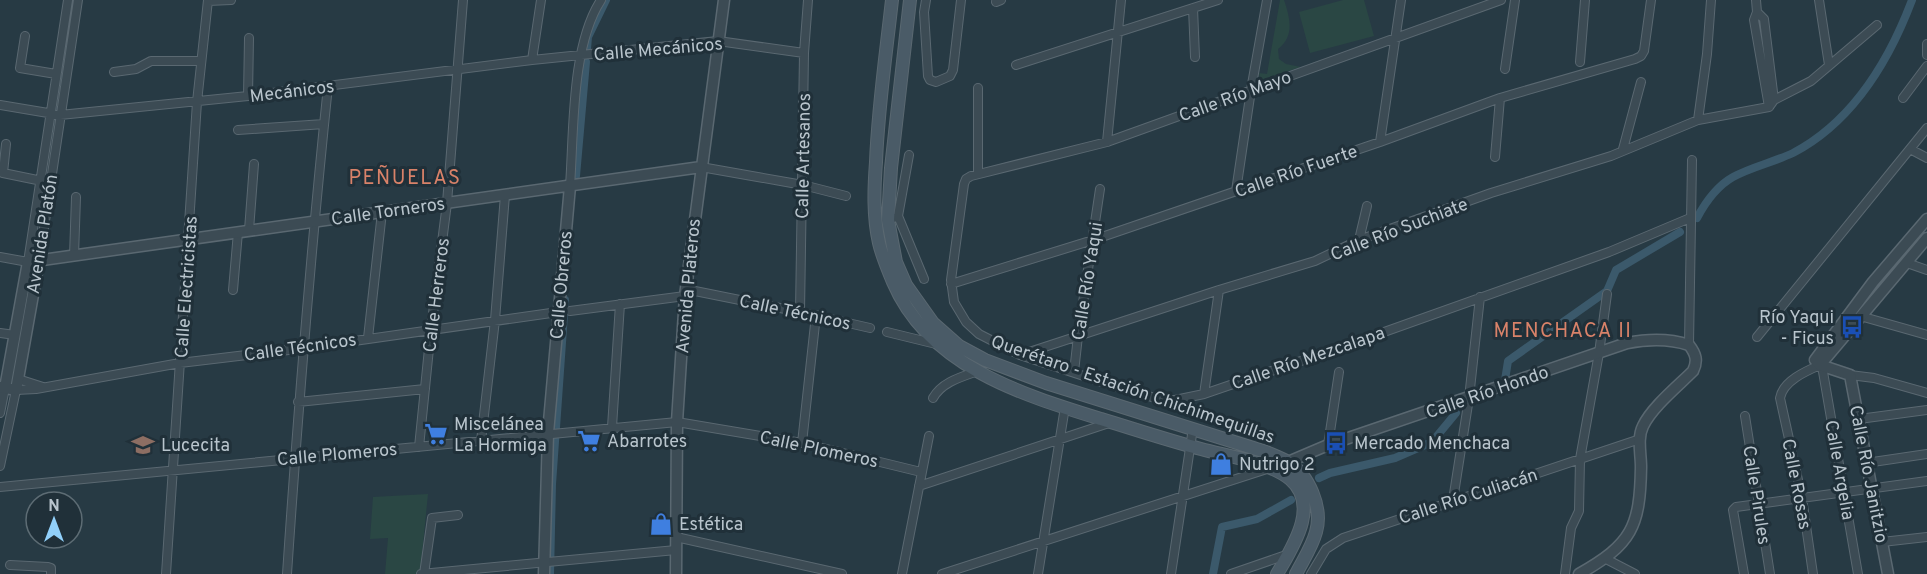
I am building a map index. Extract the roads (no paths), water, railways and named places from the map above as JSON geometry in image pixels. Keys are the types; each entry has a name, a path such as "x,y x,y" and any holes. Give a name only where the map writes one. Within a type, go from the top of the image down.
{"main road":[{"name":"Querétaro - Estación Chichimequillas","path":"892,0 877,134 874,201 879,244 893,283 912,314 937,344 1003,385 1112,422 1270,468 1291,480 1300,494 1304,507 1301,528 1277,574"},
{"name":"Querétaro - Estación Chichimequillas","path":"910,0 891,168 896,262 906,285 933,323 959,346 985,360 1046,383 1266,452 1288,462 1300,472 1311,491 1317,509 1318,523 1311,546 1296,574"}],"street":[{"name":"Avenida Platón","path":"0,413 34,261 56,114 56,74 68,0"},
{"name":"Avenida Platón","path":"0,466 15,336 34,261 42,180 78,0"},
{"path":"208,1 231,0"},
{"name":"Calle Herreros","path":"419,447 447,203 463,0"},
{"path":"532,60 541,0"},
{"name":"Calle Obreros","path":"548,565 558,312 582,56 596,8 601,0"},
{"name":"Avenida Plateros","path":"676,574 677,422 685,292 724,0"},
{"name":"Calle Artesanos","path":"800,312 804,53 807,0"},
{"path":"926,0 924,12 928,76 930,80 936,82 950,76 953,70 961,0"},
{"path":"1107,142 1121,0"},
{"path":"1016,65 1218,0"},
{"path":"1236,191 1267,0"},
{"path":"1380,142 1401,0"},
{"name":"Calle Río Mayo","path":"951,284 966,179 1107,142 1501,0"},
{"path":"1505,69 1515,0"},
{"path":"1580,62 1585,0"},
{"name":"Calle Río Fuerte","path":"951,284 1093,240 1380,142 1500,98 1641,56 1647,33 1651,0"},
{"path":"1698,120 1707,54 1711,0"},
{"path":"1756,0 1757,12 1764,19 1771,104"},
{"path":"1819,0 1829,65"},
{"name":"Calle Electricistas","path":"166,574 190,238 197,102 208,1"},
{"path":"1193,8 1195,57"},
{"name":"Calle Río Suchiate","path":"1020,355 1316,261 1359,240 1491,193 1611,156 1623,149 1698,120 1771,104 1810,81 1877,25"},
{"path":"25,36 20,68 56,74"},
{"path":"248,96 249,38"},
{"name":"Calle Mecánicos","path":"582,56 718,41 804,53"},
{"path":"1927,44 1927,56"},
{"name":"Mecánicos","path":"0,105 56,114 197,102 532,60 582,56"},
{"path":"114,72 136,69 151,60 201,61"},
{"path":"1903,98 1927,66"},
{"path":"1623,149 1641,82"},
{"path":"287,574 298,402 328,86"},
{"path":"978,88 978,174"},
{"path":"1495,158 1500,98"},
{"path":"238,130 324,124"},
{"path":"1757,337 1927,128"},
{"path":"6,144 3,173 42,180"},
{"path":"1910,149 1927,158"},
{"path":"909,155 893,218 924,279"},
{"path":"1579,574 1606,559 1624,540 1636,520 1640,493 1642,426 1650,414 1693,371 1696,365 1696,357 1689,345 1692,160"},
{"path":"233,290 254,164"},
{"name":"Calle Torneros","path":"0,257 34,261 74,256 700,167 803,185 846,196"},
{"name":"Calle Río Yaqui","path":"1074,372 1100,189"},
{"path":"481,441 495,320 505,195"},
{"path":"74,256 76,197"},
{"path":"1359,240 1367,206"},
{"path":"368,338 382,212"},
{"name":"Calle Río Mezcalapa","path":"951,284 954,302 966,322 979,334 1020,355 1117,387 1162,400 1175,400 1204,394 1339,348 1609,252 1690,218"},
{"path":"1817,365 1873,282 1927,219"},
{"path":"1817,365 1927,238"},
{"path":"1907,263 1927,270"},
{"path":"1204,394 1219,290"},
{"name":"Calle Técnicos","path":"570,311 685,292 816,315 870,328"},
{"path":"1565,574 1571,528 1579,511 1580,459 1607,294"},
{"path":"1453,500 1469,398 1480,297"},
{"path":"612,427 620,304"},
{"name":"Calle Técnicos","path":"8,382 36,389 180,363 558,312"},
{"path":"802,443 816,315"},
{"path":"1860,316 1927,336"},
{"path":"887,332 937,344"},
{"path":"0,333 15,336"},
{"name":"Calle Río Hondo","path":"1288,462 1328,445 1642,340 1672,340 1689,345"},
{"path":"1817,365 1927,393"},
{"name":"Calle Rosas","path":"1813,574 1802,498 1781,394 1796,377 1817,365"},
{"name":"Calle Argelia","path":"1817,365 1858,574"},
{"path":"933,398 937,390 949,382 978,370"},
{"path":"1328,445 1339,372"},
{"name":"Calle Río Janitzio","path":"1850,375 1888,574"},
{"path":"1112,403 1117,387"},
{"path":"298,402 425,389"},
{"path":"1038,574 1065,407"},
{"path":"1859,419 1927,410"},
{"name":"Calle Pirules","path":"1745,416 1770,574"},
{"name":"Calle Plomeros","path":"0,487 677,422 802,443 921,472"},
{"path":"919,486 1112,422"},
{"path":"1171,574 1193,428"},
{"path":"902,574 929,436"},
{"name":"Calle Río Culiacán","path":"1311,574 1326,549 1336,541 1453,500 1640,440"},
{"path":"1866,462 1927,454"},
{"path":"942,574 1270,468"},
{"path":"1744,574 1733,510 1736,507 1927,481"},
{"path":"458,515 432,518 423,574 548,565 676,550"},
{"path":"676,537 842,574"},
{"path":"1882,542 1927,537"},
{"path":"1231,574 1289,554"},
{"path":"1606,559 1635,574"},
{"path":"10,565 48,567 51,568 51,574"}],"waterway":[{"path":"587,49 588,37 606,0"},
{"path":"1697,218 1712,195 1727,181 1747,170 1793,153 1833,125 1851,107 1880,67 1912,0"},
{"path":"576,176 586,62"},
{"path":"1505,380 1508,361 1607,291 1616,270 1680,232"},
{"path":"550,574 552,484 565,300"},
{"path":"1319,478 1330,473 1395,458 1432,442 1456,413"},
{"path":"1213,574 1222,527 1257,519 1291,500"}],"place":[{"name":"Río Yaqui - Ficus","path":"1852,327"},
{"name":"Miscelánea La Hormiga","path":"436,434"},
{"name":"Abarrotes","path":"589,441"},
{"name":"Mercado Menchaca","path":"1336,443"},
{"name":"Lucecita","path":"143,445"},
{"name":"Nutrigo 2","path":"1221,464"},
{"name":"Estética","path":"661,524"}],"district":[{"name":"PEÑUELAS","path":"405,177"},
{"name":"MENCHACA II","path":"1563,330"}]}
